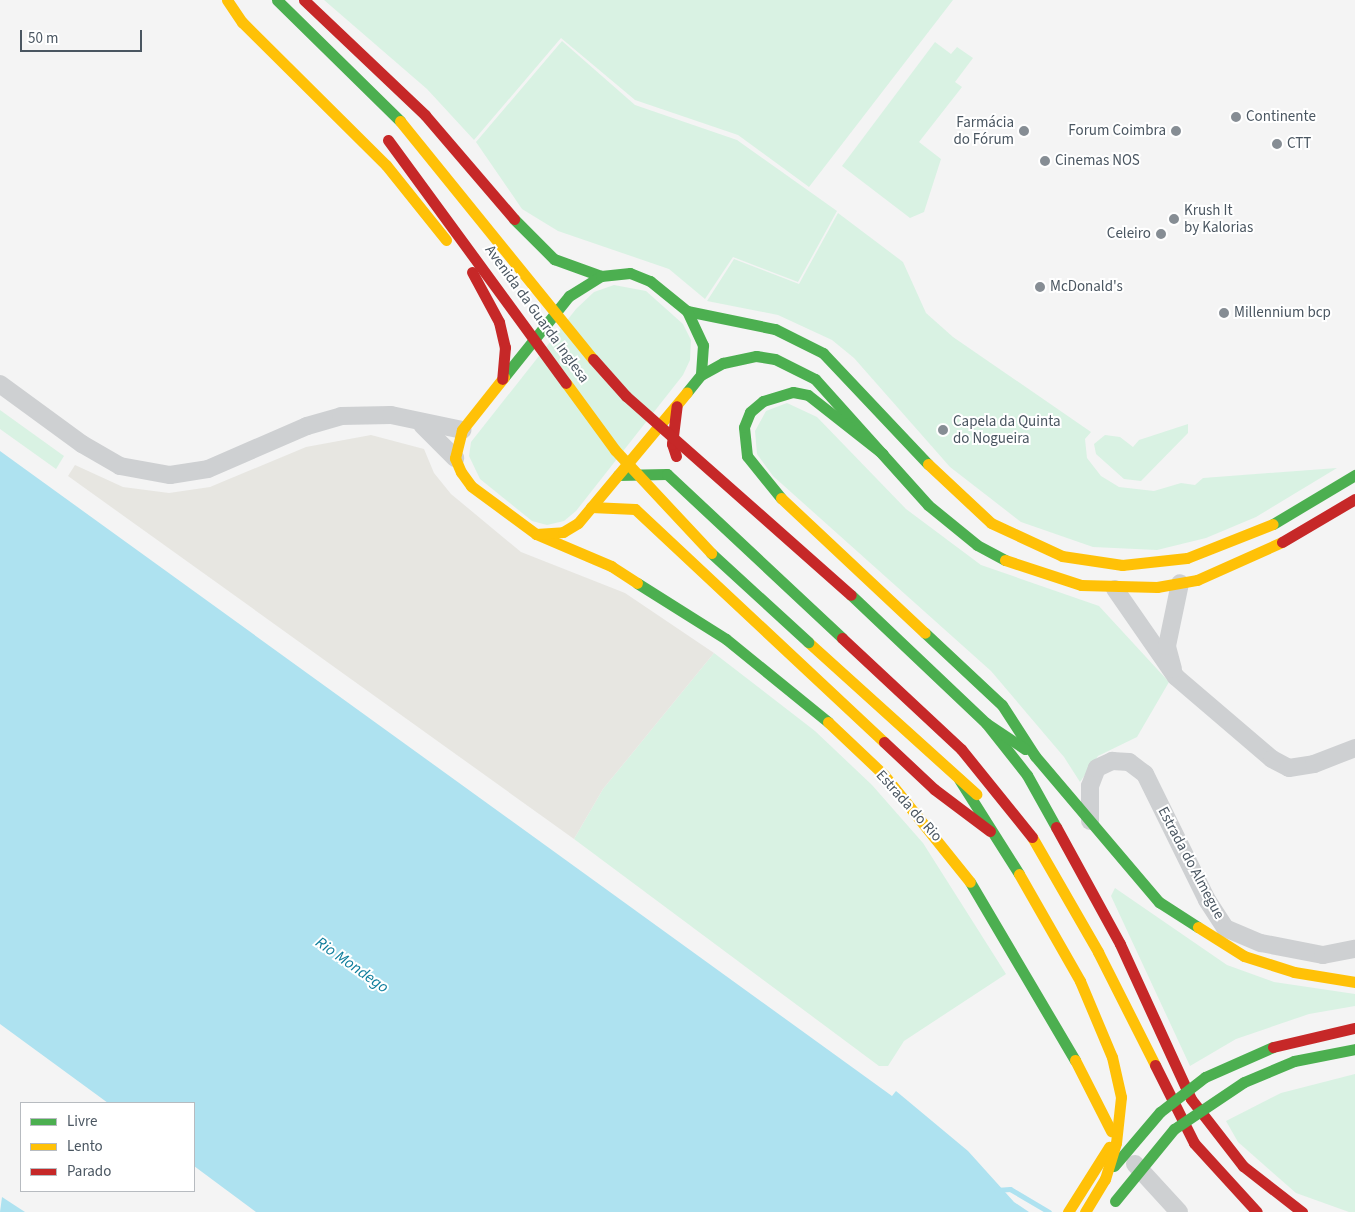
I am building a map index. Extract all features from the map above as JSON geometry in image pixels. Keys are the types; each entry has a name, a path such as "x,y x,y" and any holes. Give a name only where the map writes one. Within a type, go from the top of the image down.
{"main road":[{"path":"227,0 242,22 386,165 484,288 505,346 502,379"},
{"name":"Avenida da Guarda Inglesa","path":"277,0 400,122 449,178 545,304 626,396 850,595 986,723"},
{"path":"304,0 425,115 536,245 554,259 601,276 630,273 650,281 687,311 703,345 702,375"},
{"name":"Avenida da Guarda Inglesa","path":"385,137 615,450 675,520 959,779 1042,858"},
{"path":"455,458 462,430 502,379 569,296 601,276"},
{"path":"687,311 775,329 823,353 964,501 991,523 1062,556 1122,566 1187,558 1262,530 1355,475"},
{"path":"536,534 563,532 582,519 702,375 722,363 756,356 799,368 838,400 928,505 977,545 1045,576 1115,588 1180,583 1242,564 1355,499"},
{"path":"883,454 808,395 793,392 762,401 750,412 744,427 746,456 768,486 966,668 1002,705 1035,756 1159,902 1202,933 1244,956 1285,970 1355,982"},
{"path":"677,406 672,444 684,469"},
{"name":"Estrada do Rio","path":"455,458 471,486 536,534 611,566 726,639 827,721 936,833 1100,1102 1111,1131 1104,1140 1114,1147"},
{"path":"618,475 667,474 693,496 961,749 1024,824 1098,952 1180,1122 1215,1169 1256,1212"},
{"path":"591,507 635,509 658,528 934,789 990,831"},
{"name":"Estrada do Rio","path":"582,519 590,538 611,566"},
{"path":"986,723 1035,756"},
{"path":"986,723 1027,775 1045,812 1116,936 1191,1099 1243,1166 1302,1212"},
{"path":"959,779 990,831 1019,874 1080,981 1112,1057 1121,1097 1116,1143 1105,1179"},
{"path":"1021,791 1045,812"},
{"path":"1085,1212 1105,1179 1160,1112 1205,1077 1289,1040 1354,1028"},
{"path":"1108,1212 1151,1153 1218,1096 1294,1061 1355,1049"},
{"path":"1068,1212 1088,1178 1114,1147"}],"street":[{"path":"0,384 82,444 120,466 170,475 208,469 307,426 341,416 391,415 422,425 462,430"},
{"path":"422,425 455,458"},
{"path":"1176,677 1167,646 1180,583"},
{"path":"1115,588 1176,677 1288,768 1314,764 1355,748"},
{"name":"Estrada do Almegue","path":"1090,821 1090,786 1097,768 1112,761 1129,762 1145,774 1225,928 1261,944 1323,955 1355,949"},
{"path":"1114,1147 1179,1212"}],"green space":[{"path":"324,0 953,0 809,187 738,135 635,100 561,38 474,140 427,89"},
{"path":"562,41 635,105 737,140 837,211 798,282 733,257 705,299 669,269 558,231 522,209 476,142"},
{"path":"935,42 951,54 957,47 973,58 955,82 962,87 919,142 941,159 924,212 910,218 842,166"},
{"path":"838,213 903,262 926,313 953,337 1091,432 1085,439 1087,458 1101,476 1119,487 1154,491 1181,483 1195,485 1203,478 1337,468 1256,517 1206,538 1157,550 1093,547 1021,522 950,467 854,358 832,340 778,315 707,301 734,259 799,284"},
{"path":"614,285 646,291 683,324 691,340 690,360 683,375 576,511 564,521 547,525 532,521 480,479 469,456 471,442 576,309 594,292"},
{"path":"787,403 817,417 906,509 981,565 1099,606 1169,682 1137,737 1098,756 1080,782 1064,757 991,671 773,476 757,454 755,431 766,411"},
{"path":"0,410 64,456 56,469 0,429"},
{"path":"1188,424 1188,433 1141,481 1124,479 1096,454 1094,444 1105,435 1120,437 1133,447 1139,440"},
{"path":"714,653 815,731 872,785 923,843 1006,974 904,1041 888,1066 879,1066 574,839 603,789"},
{"path":"1115,888 1227,965 1274,982 1355,994 1355,1006 1309,1014 1236,1039 1190,1066 1111,896"},
{"path":"1355,1074 1355,1212 1349,1212 1296,1193 1238,1142 1226,1121 1281,1093"}],"sand":[{"path":"371,435 424,449 434,473 451,494 521,552 625,593 714,653 603,789 574,839 68,476 75,465 123,487 169,493 210,487 306,447"}],"water":[{"name":"Rio Mondego","path":"0,451 892,1096 896,1091 968,1151 1014,1202 1029,1212 256,1212 195,1167 195,1102 107,1102 0,1024"},
{"path":"2,1197 25,1212 0,1212"}],"waterway":[{"path":"996,1190 1010,1189 1049,1212"}],"traffic: fast":[{"path":"277,0 400,121"},
{"path":"514,219 554,259 601,276"},
{"path":"504,377 569,296 601,276 630,273 650,281 687,311 703,345 701,375"},
{"path":"687,311 775,329 823,353 928,464"},
{"path":"687,392 701,375 723,363 756,356 775,359 815,379 928,505 977,545 1005,560"},
{"path":"781,498 747,456 744,427 750,412 763,401 793,392 808,395 883,454"},
{"path":"618,475 667,474 842,638"},
{"path":"1273,524 1355,475"},
{"path":"711,553 808,642"},
{"path":"637,583 726,639 828,722"},
{"path":"851,595 986,723 1027,775 1056,827"},
{"path":"925,633 1002,705 1035,756 1159,902 1198,927"},
{"path":"986,723 1025,749"},
{"path":"959,779 1019,874"},
{"path":"970,882 1075,1060"},
{"path":"1114,1166 1160,1112 1205,1077 1273,1047"},
{"path":"1244,1082 1294,1061 1355,1049"},
{"path":"1115,1201 1174,1129 1244,1082"}],"traffic: slow":[{"path":"227,0 242,22 386,165 446,240"},
{"path":"400,121 593,359"},
{"path":"504,377 462,430 455,458 461,472 471,486 536,534 611,566 637,583"},
{"path":"566,383 615,450 711,553"},
{"path":"536,534 563,532 578,523 687,392"},
{"path":"928,464 991,523 1062,556 1122,565 1187,558 1273,524"},
{"path":"781,498 925,633"},
{"path":"591,507 635,509 884,742"},
{"path":"1005,560 1081,585 1157,587 1197,580 1282,542"},
{"path":"808,642 976,794"},
{"path":"828,722 884,775 970,882"},
{"path":"1032,837 1098,952 1155,1065"},
{"path":"1019,874 1080,981 1112,1057 1121,1097 1116,1143 1105,1179"},
{"path":"1198,927 1244,956 1294,972 1355,982"},
{"path":"1075,1060 1111,1131"},
{"path":"1068,1212 1109,1147"},
{"path":"1085,1212 1105,1179"}],"traffic: jam":[{"path":"304,0 425,115 514,219"},
{"path":"388,140 566,383"},
{"path":"472,272 499,322 505,347 502,379"},
{"path":"593,359 626,396 851,595"},
{"path":"676,456 672,444 677,406"},
{"path":"1282,542 1355,499"},
{"path":"842,638 961,749 1032,837"},
{"path":"884,742 934,789 990,831"},
{"path":"1056,827 1120,944 1191,1099 1243,1166 1302,1212"},
{"path":"1273,1047 1354,1028"},
{"path":"1155,1065 1194,1143 1257,1212"}],"place":[{"name":"Continente","path":"1236,117"},
{"name":"Farmácia do Fórum","path":"1024,131"},
{"name":"Forum Coimbra","path":"1176,131"},
{"name":"CTT","path":"1277,144"},
{"name":"Cinemas NOS","path":"1045,161"},
{"name":"Krush It by Kalorias","path":"1174,219"},
{"name":"Celeiro","path":"1161,234"},
{"name":"McDonald's","path":"1040,287"},
{"name":"Millennium bcp","path":"1224,313"},
{"name":"Capela da Quinta do Nogueira","path":"943,430"}]}
